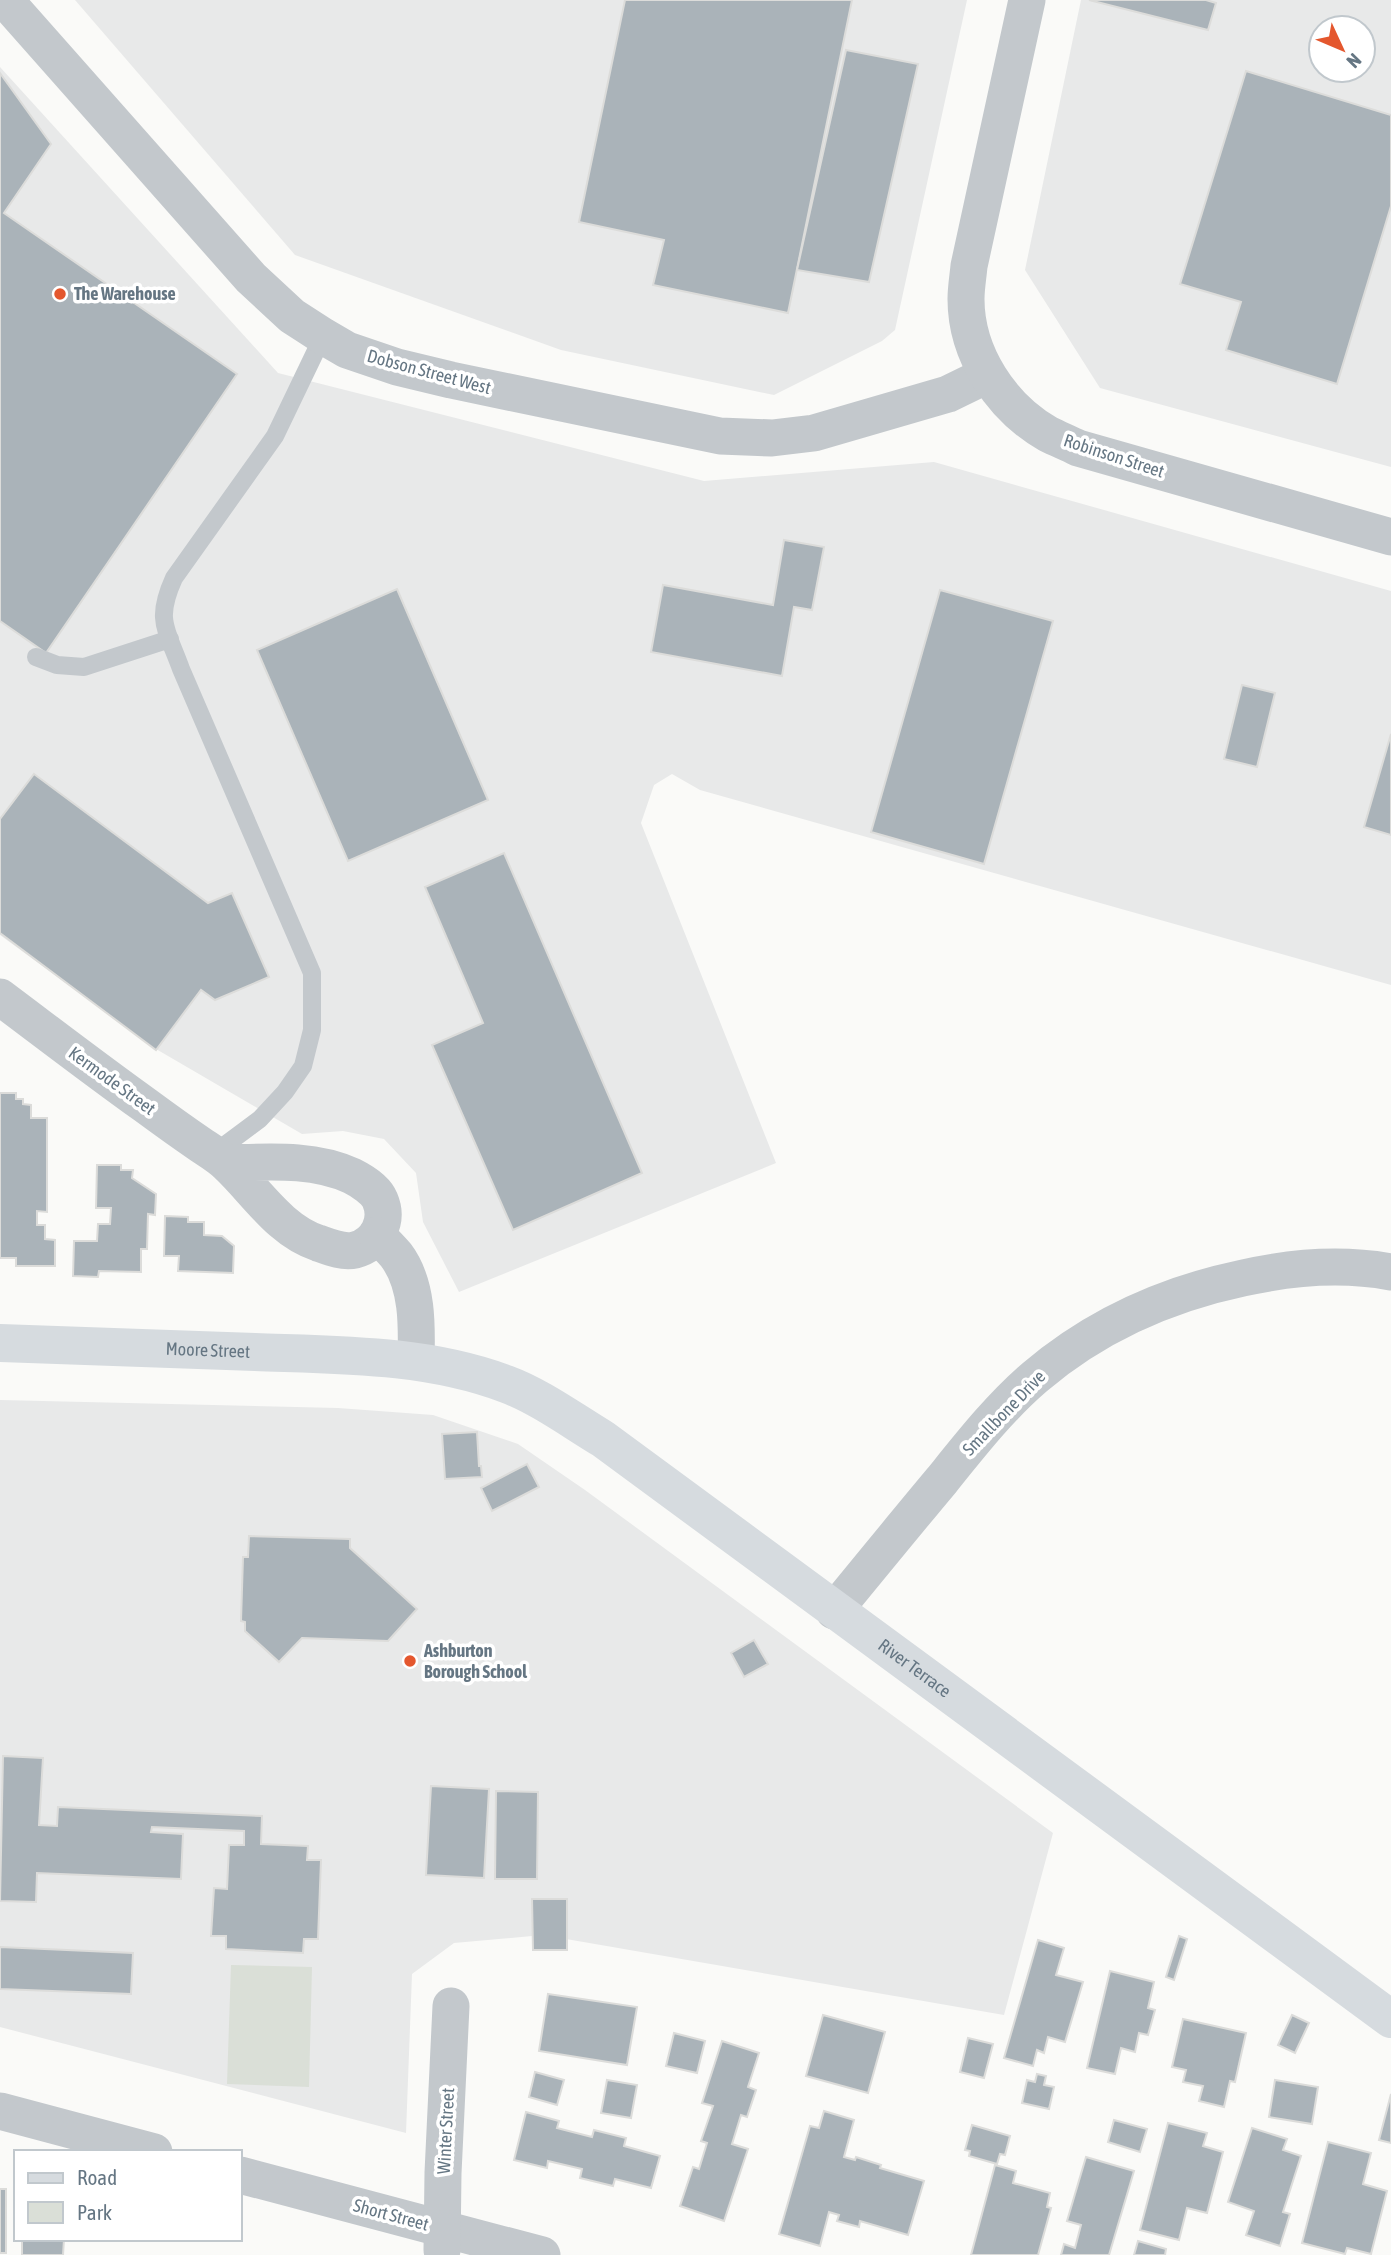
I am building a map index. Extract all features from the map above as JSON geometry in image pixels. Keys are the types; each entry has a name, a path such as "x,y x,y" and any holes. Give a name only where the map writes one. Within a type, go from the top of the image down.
{"main road":[{"name":"Moore Street","path":"0,1343 319,1354 416,1361"},
{"name":"River Terrace","path":"416,1361 508,1384 603,1439 1391,2020"}],"street":[{"name":"Dobson Street West","path":"5,0 251,278 292,316 347,349 397,367 451,380 720,436 772,438 814,433 948,394 987,375"},
{"name":"Robinson Street","path":"1027,0 968,278 966,300 970,329 976,352 987,375 1003,397 1023,416 1048,433 1078,448 1391,537"},
{"name":"Kermode Street","path":"0,997 219,1158 289,1227 312,1241 335,1249 353,1250 366,1245 377,1235"},
{"path":"219,1158 326,1167 352,1176 368,1186 379,1198 383,1223 377,1235 397,1257 410,1285 417,1320 416,1361"},
{"name":"Smallbone Drive","path":"834,1611 988,1424 1034,1378 1078,1344 1123,1318 1173,1296 1223,1282 1274,1271 1328,1267 1391,1272"},
{"name":"Winter Street","path":"442,2242 451,2006"},
{"path":"0,2111 146,2150"},
{"name":"Short Street","path":"242,2176 442,2242 542,2255"}],"lane":[{"path":"219,1158 285,1092 303,1066 312,1030 312,973 170,639 163,621 164,600 174,578 275,436 323,336"},
{"path":"36,657 57,666 85,667 170,639"}],"shaded area":[{"path":"75,0 967,0 895,330 882,341 774,395 561,350 295,255"},
{"path":"1081,0 1391,0 1391,467 1100,388 1025,270"},
{"path":"0,67 278,373 704,481 934,462 1391,591 1391,985 700,790 672,774 654,785 641,823 776,1163 459,1292 423,1222 416,1173 384,1139 343,1131 302,1134 156,1049 0,935"},
{"name":"Ashburton Borough School","path":"0,1400 338,1408 433,1415 518,1444 585,1490 1053,1833 1004,2015 543,1935 454,1943 412,1974 406,2133 0,2027"}],"green space":[{"path":"231,1965 312,1967 309,2087 227,2084"}],"building":[{"path":"625,0 852,0 788,313 653,285 664,240 579,222"},
{"path":"1089,0 1206,0 1216,3 1208,30"},
{"path":"846,50 918,64 869,282 797,270"},
{"path":"1246,71 1391,115 1391,206 1337,384 1226,350 1241,302 1180,284"},
{"name":"The Warehouse","path":"0,73 51,144 4,213 237,374 46,653 0,621"},
{"path":"784,540 824,547 812,610 794,607 782,676 651,652 663,585 773,605"},
{"path":"397,589 488,800 348,861 257,650"},
{"path":"940,590 1053,621 984,864 871,832"},
{"path":"1242,685 1275,693 1257,767 1224,759"},
{"path":"1391,734 1391,835 1364,827"},
{"path":"34,774 208,903 232,893 269,977 215,1000 201,990 156,1050 0,933 0,819"},
{"path":"504,853 642,1173 513,1230 432,1045 483,1023 425,887"},
{"path":"0,1093 16,1093 16,1099 23,1099 23,1104 31,1105 31,1118 47,1118 47,1212 37,1211 37,1225 45,1225 45,1239 55,1240 55,1266 16,1266 16,1258 0,1258"},
{"path":"97,1165 121,1165 121,1170 133,1170 132,1178 156,1194 155,1215 148,1214 147,1249 141,1249 141,1272 99,1271 98,1277 73,1276 74,1241 97,1241 98,1224 110,1224 111,1208 96,1208"},
{"path":"165,1216 188,1217 188,1222 204,1222 204,1235 222,1236 234,1246 233,1273 178,1271 179,1256 164,1256"},
{"path":"477,1432 482,1477 445,1479 442,1434"},
{"path":"527,1464 539,1487 492,1511 481,1488"},
{"path":"249,1536 350,1539 350,1548 417,1609 388,1641 302,1638 279,1662 245,1631 245,1622 241,1621 243,1557 248,1557"},
{"path":"754,1640 768,1664 744,1677 731,1653"},
{"path":"3,1756 43,1758 39,1825 57,1826 58,1807 262,1816 261,1844 308,1846 307,1860 321,1860 318,1939 304,1939 303,1953 226,1949 226,1936 211,1936 214,1888 227,1889 229,1845 244,1845 244,1831 152,1827 151,1832 183,1834 181,1879 37,1873 36,1902 0,1901"},
{"path":"431,1786 489,1789 484,1878 426,1875"},
{"path":"496,1791 538,1792 537,1879 495,1879"},
{"path":"532,1899 567,1899 567,1950 533,1950"},
{"path":"1179,1936 1187,1939 1174,1980 1166,1977"},
{"path":"1038,1940 1064,1948 1056,1975 1083,1982 1065,2042 1048,2037 1044,2053 1037,2050 1033,2066 1004,2058"},
{"path":"0,1947 133,1953 131,1994 0,1989"},
{"path":"1110,1971 1154,1982 1148,2008 1155,2010 1148,2035 1139,2033 1135,2052 1121,2048 1115,2074 1087,2068"},
{"path":"548,1994 637,2007 627,2065 539,2051"},
{"path":"823,2015 885,2032 868,2093 806,2076"},
{"path":"1292,2015 1309,2023 1295,2053 1278,2045"},
{"path":"1183,2019 1246,2033 1235,2082 1230,2081 1224,2107 1199,2101 1203,2086 1183,2082 1186,2070 1172,2067"},
{"path":"674,2033 705,2041 697,2073 666,2066"},
{"path":"968,2038 993,2044 984,2078 960,2072"},
{"path":"722,2041 759,2053 748,2087 756,2090 747,2117 741,2115 732,2144 748,2149 724,2221 680,2206 693,2167 699,2169 707,2143 701,2141 713,2106 702,2103"},
{"path":"535,2072 564,2080 557,2105 529,2097"},
{"path":"1037,2074 1046,2076 1044,2085 1054,2087 1049,2109 1022,2103 1027,2080 1035,2082"},
{"path":"607,2080 637,2085 631,2118 601,2113"},
{"path":"1275,2080 1318,2087 1312,2124 1269,2117"},
{"path":"1391,2094 1391,2143 1379,2140"},
{"path":"824,2111 854,2120 844,2157 855,2160 856,2157 881,2165 880,2168 924,2181 908,2235 860,2221 859,2227 837,2221 839,2215 829,2212 820,2246 779,2234 810,2126 819,2128"},
{"path":"526,2112 559,2121 557,2128 592,2137 594,2130 626,2138 624,2146 660,2156 651,2188 615,2179 613,2186 580,2178 582,2169 548,2161 547,2168 514,2160"},
{"path":"1114,2120 1147,2129 1140,2152 1108,2142"},
{"path":"1168,2123 1207,2133 1203,2146 1223,2152 1207,2213 1187,2208 1179,2240 1140,2230"},
{"path":"972,2125 1010,2136 1005,2155 1000,2154 997,2164 969,2156 970,2151 965,2150"},
{"path":"1252,2128 1287,2139 1283,2150 1301,2156 1283,2212 1290,2214 1280,2246 1246,2235 1254,2211 1228,2202"},
{"path":"1328,2142 1371,2153 1363,2184 1387,2191 1371,2254 1347,2248 1345,2254 1302,2243"},
{"path":"1086,2157 1134,2171 1109,2255 1061,2255 1064,2244 1075,2248 1081,2225 1067,2221"},
{"path":"995,2165 1016,2171 1013,2183 1050,2193 1047,2207 1051,2208 1038,2255 971,2255"},
{"path":"0,2189 6,2189 6,2253 0,2253"},
{"path":"22,2241 64,2241 63,2255 22,2255"},
{"path":"1138,2241 1166,2249 1165,2255 1134,2255"}],"place":[{"name":"The Warehouse","path":"60,294"},
{"name":"Ashburton Borough School","path":"410,1661"}]}
